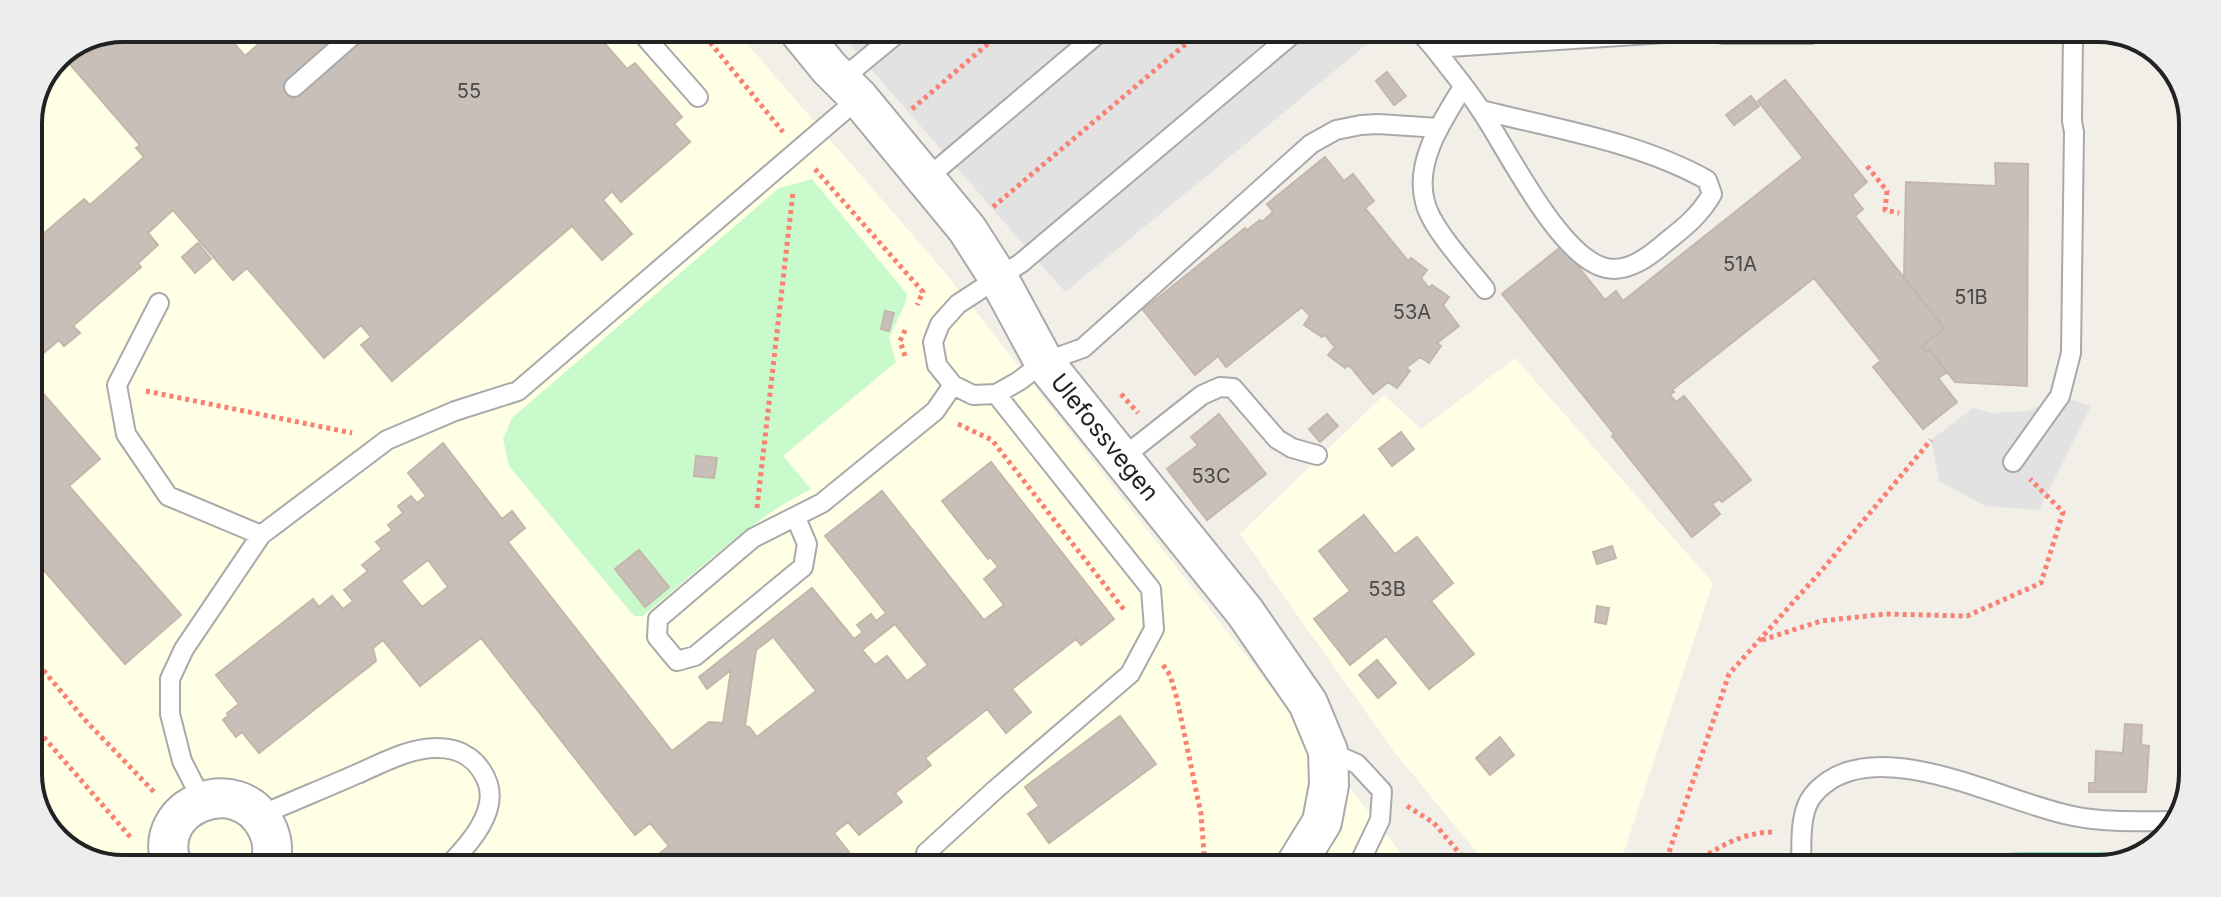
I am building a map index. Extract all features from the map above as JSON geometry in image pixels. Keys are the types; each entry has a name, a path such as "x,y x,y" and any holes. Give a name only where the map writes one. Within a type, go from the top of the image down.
{"street":[{"name":"Ulefossvegen","path":"808,42 967,229 999,279 1044,362 1245,612 1308,703 1328,751 1329,785 1322,822 1302,855"},
{"path":"169,855 170,835 191,808 223,797 244,802 261,815 271,834 272,855"}],"lane":[{"path":"294,87 345,42"},
{"path":"650,42 698,97"},
{"path":"191,808 170,714 170,679 184,649 261,535 387,440 455,411 518,391 850,89 891,42"},
{"path":"926,179 1088,42"},
{"path":"1283,42 1021,263 958,304 940,324 933,342 937,365 953,385 973,395 996,394 1044,362 1083,348 1311,144 1336,130 1378,124 1439,128"},
{"path":"1429,42 1481,110 1548,219 1571,246 1599,266 1611,269 1632,266 1661,247 1702,212 1712,194 1707,180 1681,165 1642,151 1481,110"},
{"path":"1434,48 1527,42"},
{"path":"2013,462 2060,396 2071,353 2073,42"},
{"path":"1463,87 1439,128 1422,178 1425,204 1437,228 1485,289"},
{"path":"159,303 117,385 126,434 168,496 261,535"},
{"path":"796,518 807,544 803,567 695,656 677,661 657,637 658,619 753,538 822,503 935,411 953,385"},
{"path":"1122,458 1202,395 1220,387 1233,388 1277,439 1292,448 1317,455"},
{"path":"926,855 996,789 1130,674 1154,629 1151,589 996,394"},
{"path":"261,815 402,755 437,748 465,753 484,771 491,794 482,823 459,855"},
{"path":"1328,751 1357,764 1382,791 1380,820 1363,855"},
{"path":"1802,855 1804,814 1810,799 1820,787 1841,773 1862,767 1891,766 1942,777 2071,816 2109,821 2164,821"}],"path":[{"path":"710,42 786,135"},
{"path":"903,117 990,42"},
{"path":"986,213 1188,42"},
{"path":"1867,166 1887,191 1885,210 1899,213"},
{"path":"804,176 815,169"},
{"path":"756,521 794,184"},
{"path":"117,385 387,440"},
{"path":"1668,855 1729,674 1822,570 1931,440"},
{"path":"1759,641 1833,619 1885,614 1967,616 2041,583 2063,512 2013,462"},
{"path":"1148,641 1170,675 1177,699 1201,814 1204,855"},
{"path":"42,669 152,791 191,808"},
{"path":"42,735 137,844"},
{"path":"1382,791 1434,823 1461,855"},
{"path":"1706,855 1749,835 1779,832 1803,838"}],"shaded area":[{"path":"123,42 745,42 943,270 1403,855 123,855 87,847 66,831 53,814 42,779 42,123 48,92 66,66 78,56 92,48"},
{"path":"848,42 1370,42 1065,292"},
{"path":"1515,358 1713,583 1623,855 1479,855 1395,753 1240,534 1384,395 1421,429"},
{"path":"2060,396 2091,406 2039,510 1985,506 1939,481 1931,440 1973,408 1993,413 2028,411"}],"green space":[{"path":"812,179 907,294 889,338 896,362 783,456 811,489 745,531 643,616 634,616 509,466 503,439 512,418 779,188"},
{"path":"2020,852 2119,852 2098,855 1974,855"}],"building":[{"path":"123,42 233,42 245,56 261,42 603,42 627,69 635,63 682,117 674,124 690,142 621,202 612,191 603,200 632,234 602,260 572,226 392,381 361,345 371,337 361,325 324,358 247,268 233,280 173,210 148,233 158,245 138,263 141,267 73,326 80,333 64,346 59,340 42,354 42,235 84,199 90,205 144,157 136,148 140,145 69,63 78,56 92,48"},
{"path":"1387,72 1406,96 1394,105 1376,81"},
{"path":"1785,80 1867,182 1852,195 1863,209 1855,216 1944,328 1921,347 1926,352 1929,349 1947,372 1938,378 1957,402 1923,429 1873,367 1881,361 1814,278 1672,390 1674,392 1670,395 1676,402 1684,396 1751,480 1722,502 1719,499 1712,504 1720,514 1692,537 1502,294 1562,246 1605,300 1616,291 1623,301 1803,158 1758,101"},
{"path":"1751,96 1759,106 1734,125 1726,115"},
{"path":"1325,157 1344,181 1353,174 1374,201 1365,208 1408,261 1411,258 1427,270 1421,278 1429,288 1432,285 1449,297 1443,305 1459,326 1437,343 1441,346 1429,363 1420,357 1406,368 1410,371 1397,388 1388,382 1373,394 1349,365 1345,368 1328,355 1335,347 1325,335 1322,337 1304,325 1310,316 1302,307 1226,367 1218,356 1195,375 1143,310 1245,228 1247,230 1260,220 1262,222 1273,212 1267,204"},
{"path":"1995,163 2028,164 2027,386 1955,382 1929,349 1926,352 1921,347 1944,328 1904,278 1906,182 1996,186"},
{"path":"198,243 211,259 195,273 182,257"},
{"path":"885,311 894,313 889,331 881,329"},
{"path":"42,392 100,459 69,486 181,615 125,664 42,568"},
{"path":"1219,414 1266,474 1207,520 1167,469 1198,445 1191,437"},
{"path":"1327,414 1338,426 1320,442 1309,429"},
{"path":"1401,432 1414,449 1392,466 1379,449"},
{"path":"443,443 502,519 512,511 525,528 508,542 672,751 709,722 723,723 731,670 707,689 699,677 812,588 854,639 863,632 857,625 871,614 876,621 886,613 825,536 882,491 984,620 1004,605 984,579 998,567 990,557 988,559 942,501 991,462 1114,619 1081,645 1076,639 1012,689 1031,712 1006,733 987,709 925,758 931,765 895,793 902,802 859,835 848,822 834,833 851,855 658,855 669,846 650,823 635,835 481,638 420,686 383,640 373,648 376,661 259,753 242,732 236,737 223,720 239,704 216,675 313,599 319,607 332,596 343,609 353,601 344,590 368,571 362,565 382,549 376,542 392,530 388,525 403,513 398,506 411,496 417,503 426,496 408,473","holes":["428,560 448,587 422,607 401,581","895,624 928,665 907,681 887,656 875,665 862,650","773,637 816,691 757,737 745,726 756,650"]},
{"path":"696,456 717,458 714,478 694,476"},
{"path":"1364,515 1395,554 1417,537 1453,583 1431,601 1474,654 1429,689 1386,636 1350,665 1314,619 1350,591 1319,551"},
{"path":"1612,546 1616,558 1597,564 1593,552"},
{"path":"639,550 669,587 645,607 615,569"},
{"path":"1597,606 1609,608 1606,624 1595,622"},
{"path":"1377,660 1396,683 1378,698 1359,675"},
{"path":"1120,716 1156,764 1049,843 1028,814 1039,806 1025,787"},
{"path":"2125,724 2142,725 2141,745 2149,746 2146,792 2089,792 2089,783 2095,783 2096,751 2123,753"},
{"path":"1500,737 1514,755 1490,775 1476,758"}]}
